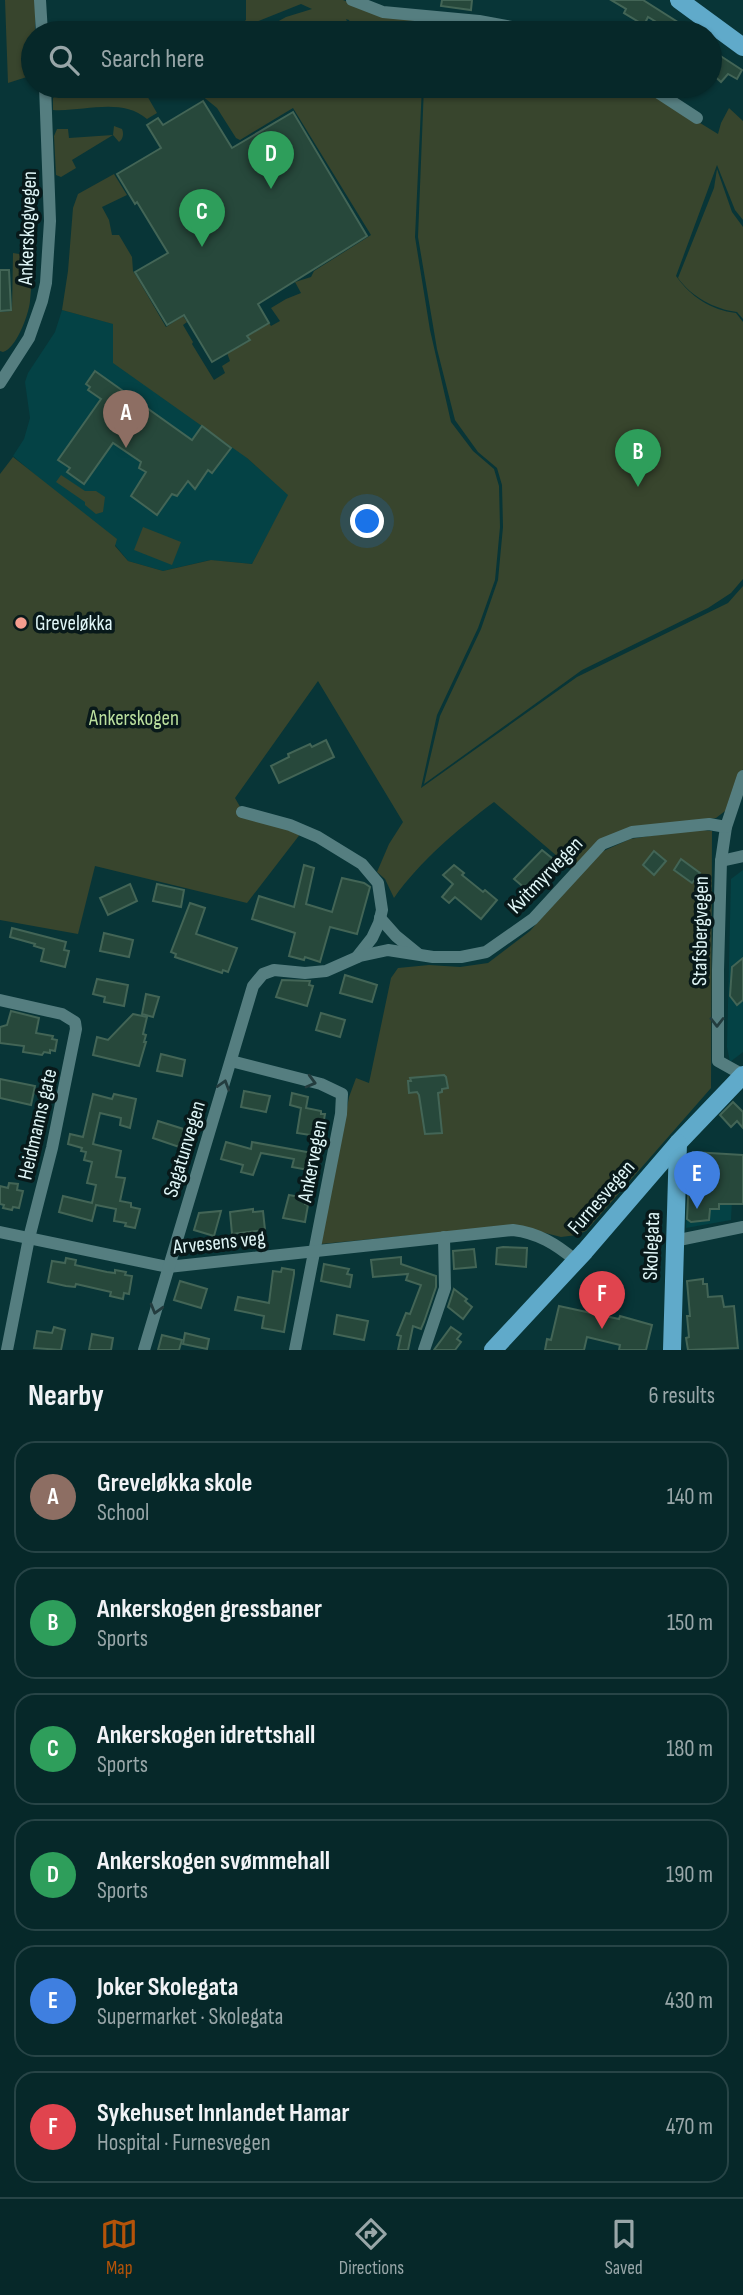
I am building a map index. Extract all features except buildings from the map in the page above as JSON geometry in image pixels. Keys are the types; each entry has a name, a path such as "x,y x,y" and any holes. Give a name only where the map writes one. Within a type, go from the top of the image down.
{"main road":[{"path":"679,0 709,21"},
{"path":"722,30 743,47"},
{"name":"Furnesvegen","path":"493,1350 678,1143 743,1075"},
{"name":"Skolegata","path":"672,1350 678,1143"}],"street":[{"path":"40,0 41,21"},
{"path":"352,0 383,12 469,21"},
{"name":"Ankerskogvegen","path":"0,383 5,366 29,338 46,283 50,221 46,98"},
{"path":"666,98 697,118"},
{"name":"Stafsbergvegen","path":"743,776 726,827 719,880 718,1061 743,1075"},
{"path":"242,811 290,825 318,837 362,864 378,883 382,910 380,918 372,938 357,957"},
{"name":"Kvitmyrvegen","path":"274,970 305,973 326,971 357,957 388,950 461,957 486,952 533,919 602,844 623,834 709,824 726,827"},
{"path":"721,861 743,856"},
{"path":"380,918 396,936 419,954"},
{"name":"Sagatunvegen","path":"144,1350 253,986 263,974 274,970"},
{"name":"Heidmanns gate","path":"0,1000 62,1014 75,1022 76,1029 7,1350"},
{"name":"Ankervegen","path":"231,1060 321,1084 342,1094 341,1114 295,1350"},
{"path":"674,1241 743,1227"},
{"name":"Arvesens veg","path":"0,1233 168,1267 513,1230 527,1232 556,1245 575,1259"},
{"path":"424,1350 445,1288 444,1237"}],"shaded area":[{"path":"62,310 114,324 247,458 289,495 252,564 210,560 163,571 128,561 112,541 13,456 24,439 30,418 25,382 28,373 55,332"},
{"path":"743,870 743,1052 730,1062 727,1047 731,879"},
{"path":"688,1176 733,1179 731,1220 686,1228"}],"green space":[{"path":"5,0 36,0 35,21 21,21 21,79 8,83"},
{"path":"246,0 343,0 353,4 457,21 279,21 312,9 301,4 258,21 246,20"},
{"path":"53,98 148,98 157,113 147,119 137,112 114,107 53,110"},
{"name":"Ankerskogen","path":"205,98 421,98 415,237 430,330 451,422 473,451 494,469 499,486 500,527 495,580 478,628 437,715 421,788 577,677 728,603 743,586 743,769 729,808 716,818 621,833 572,869 494,802 440,846 394,898 385,879 377,872 389,844 403,822 318,681 235,798 246,817 301,833 247,903 95,866 78,934 0,920 0,474 13,457 117,539 115,546 128,561 163,571 211,560 252,564 288,495 247,458 113,363 113,324 62,310 73,208 78,194 114,174 127,195 102,207 109,220 112,235 119,235 132,257 133,271 166,327 183,316 187,322 183,325 192,344 214,380 225,373 222,366 230,361 227,353 250,340 248,336 269,323 271,326 280,321 271,308 301,293 295,282 311,277 314,271 371,235 293,108 240,140 217,108"},
{"path":"424,98 660,98 718,134 729,108 743,121 743,220 735,210 717,165 676,276 702,301 718,309 736,313 743,322 743,579 731,593 708,608 582,670 424,784 440,716 481,629 498,580 503,527 502,485 497,468 478,452 455,420 437,349 418,237"},
{"path":"114,126 122,129 123,136 119,142 113,135"},
{"path":"57,129 68,129 69,138 113,135 72,160 76,168 61,177 56,175 54,136"},
{"path":"717,169 732,212 743,227 743,319 737,312 704,301 678,278 714,188"},
{"path":"13,253 32,256 31,295 21,330 13,345 3,352 0,351 0,312 12,311"},
{"path":"61,475 85,491 96,491 105,497 103,512 96,514 85,502 56,482"},
{"path":"143,527 181,542 172,565 134,550"},
{"path":"695,829 712,831 711,1088 586,1231 561,1237 514,1225 321,1244 349,1097 356,1078 369,1083 391,978 398,968 429,965 460,967 488,963 530,931 599,853 630,839"}],"place":[{"name":"Ankerskogen svømmehall","path":"271,189"},
{"name":"Ankerskogen idrettshall","path":"202,247"},
{"name":"Greveløkka skole","path":"126,448"},
{"name":"Ankerskogen gressbaner","path":"638,487"},
{"name":"Greveløkka","path":"21,623"},
{"name":"Joker Skolegata","path":"697,1209"},
{"name":"Sykehuset Innlandet Hamar","path":"602,1329"}]}
